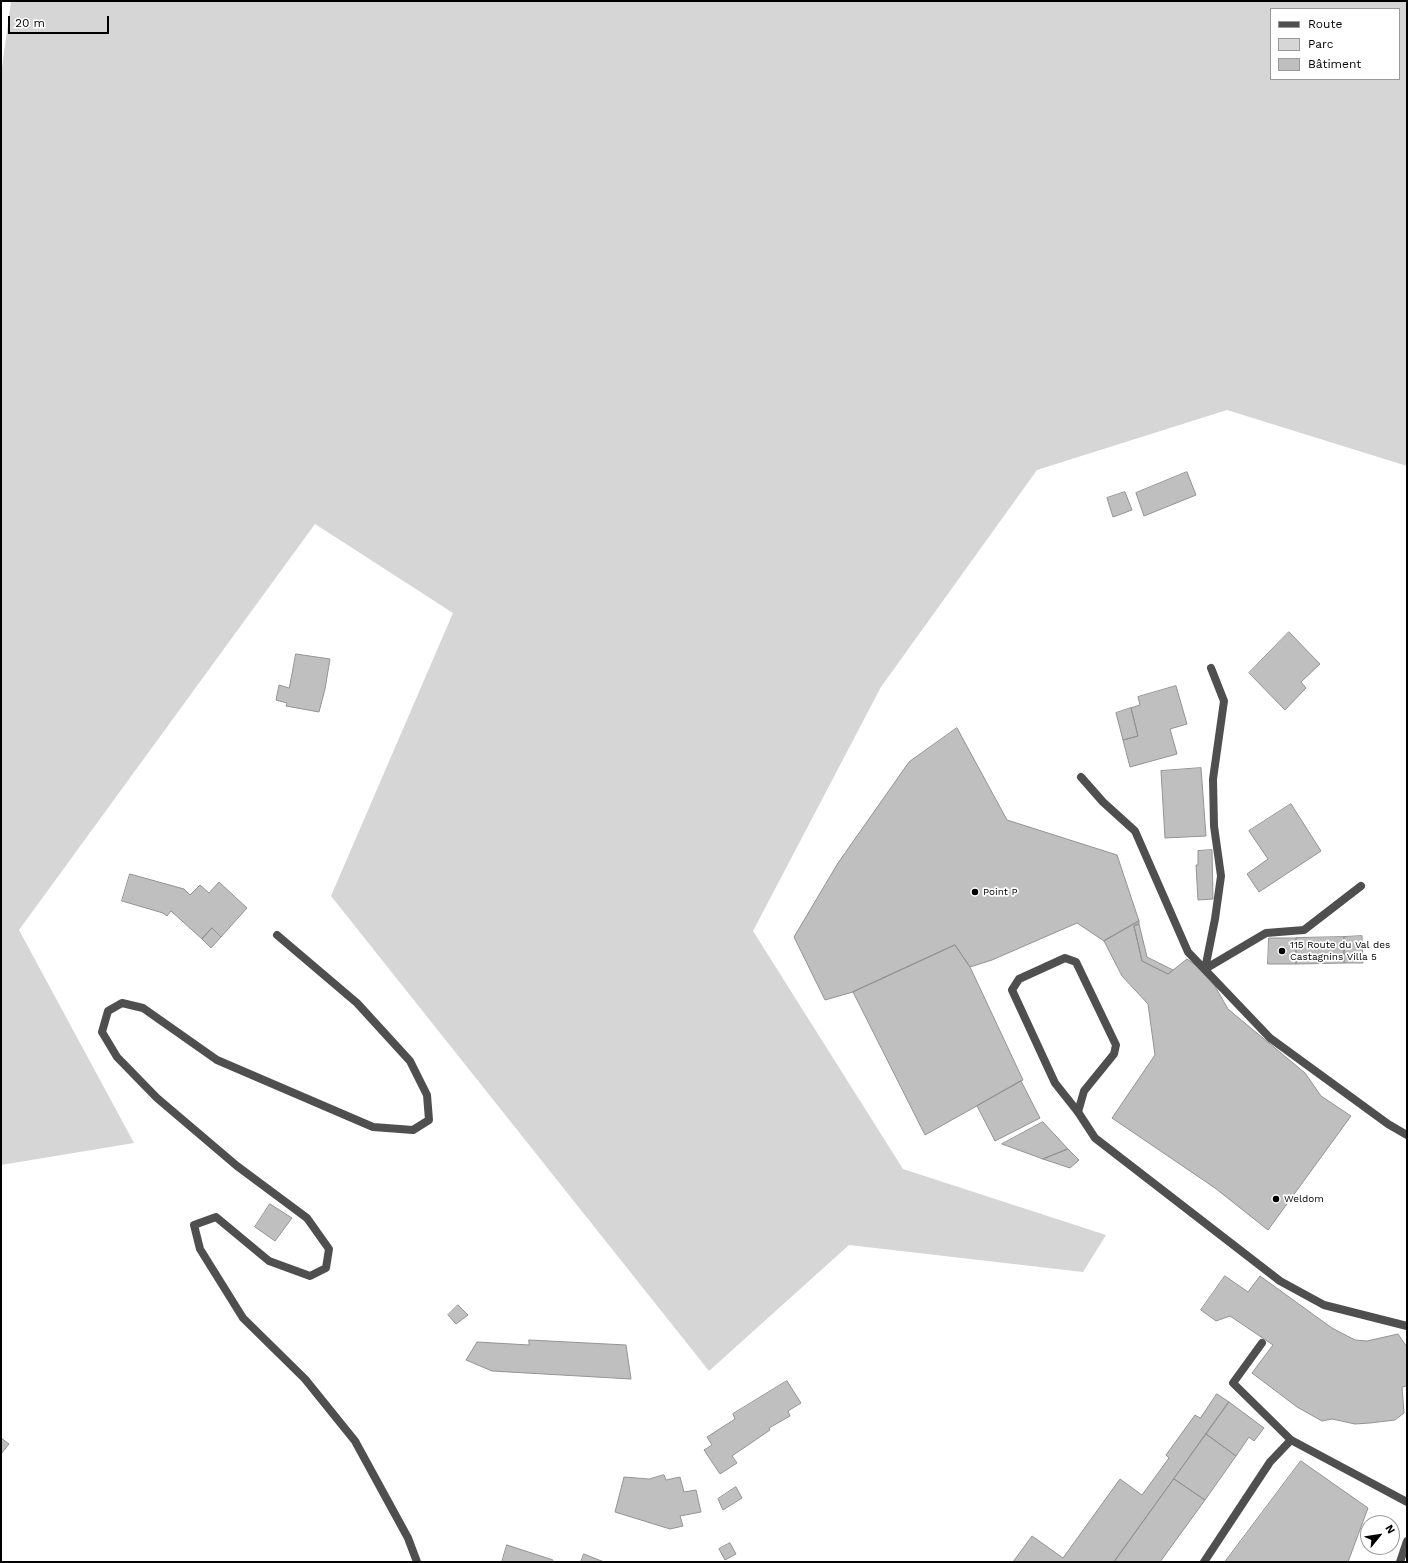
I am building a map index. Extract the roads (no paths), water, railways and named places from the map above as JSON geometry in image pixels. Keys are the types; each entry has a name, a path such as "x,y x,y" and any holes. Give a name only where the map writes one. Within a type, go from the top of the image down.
{"street":[{"path":"1205,969 1215,919 1221,876 1214,826 1213,779 1224,701 1211,668"},
{"path":"1081,777 1103,802 1135,831 1188,952 1270,1038 1388,1124 1407,1135"},
{"path":"1205,969 1266,933 1304,930 1360,886"},
{"path":"277,934 357,1003 410,1060 427,1095 429,1120 413,1130 373,1127 217,1060 143,1008 122,1003 117,1005 108,1011 102,1032 117,1057 156,1098 237,1166 307,1218 329,1249 326,1268 310,1276 269,1261 216,1217 194,1224 200,1248 243,1318 305,1379 355,1442 408,1538 417,1562"},
{"path":"1078,1112 1084,1091 1114,1054 1116,1045 1076,962 1065,958 1019,979 1012,990 1056,1083 1095,1138 1280,1281 1324,1305 1354,1314 1396,1322 1407,1326"},
{"path":"1262,1343 1233,1384 1291,1440 1407,1502"},
{"path":"1204,1562 1270,1462 1291,1440"},
{"path":"1400,1562 1407,1541"}],"place":[{"name":"Point P","path":"975,892"},
{"name":"115 Route du Val des Castagnins Villa 5","path":"1282,951"},
{"name":"Weldom","path":"1276,1199"}]}
